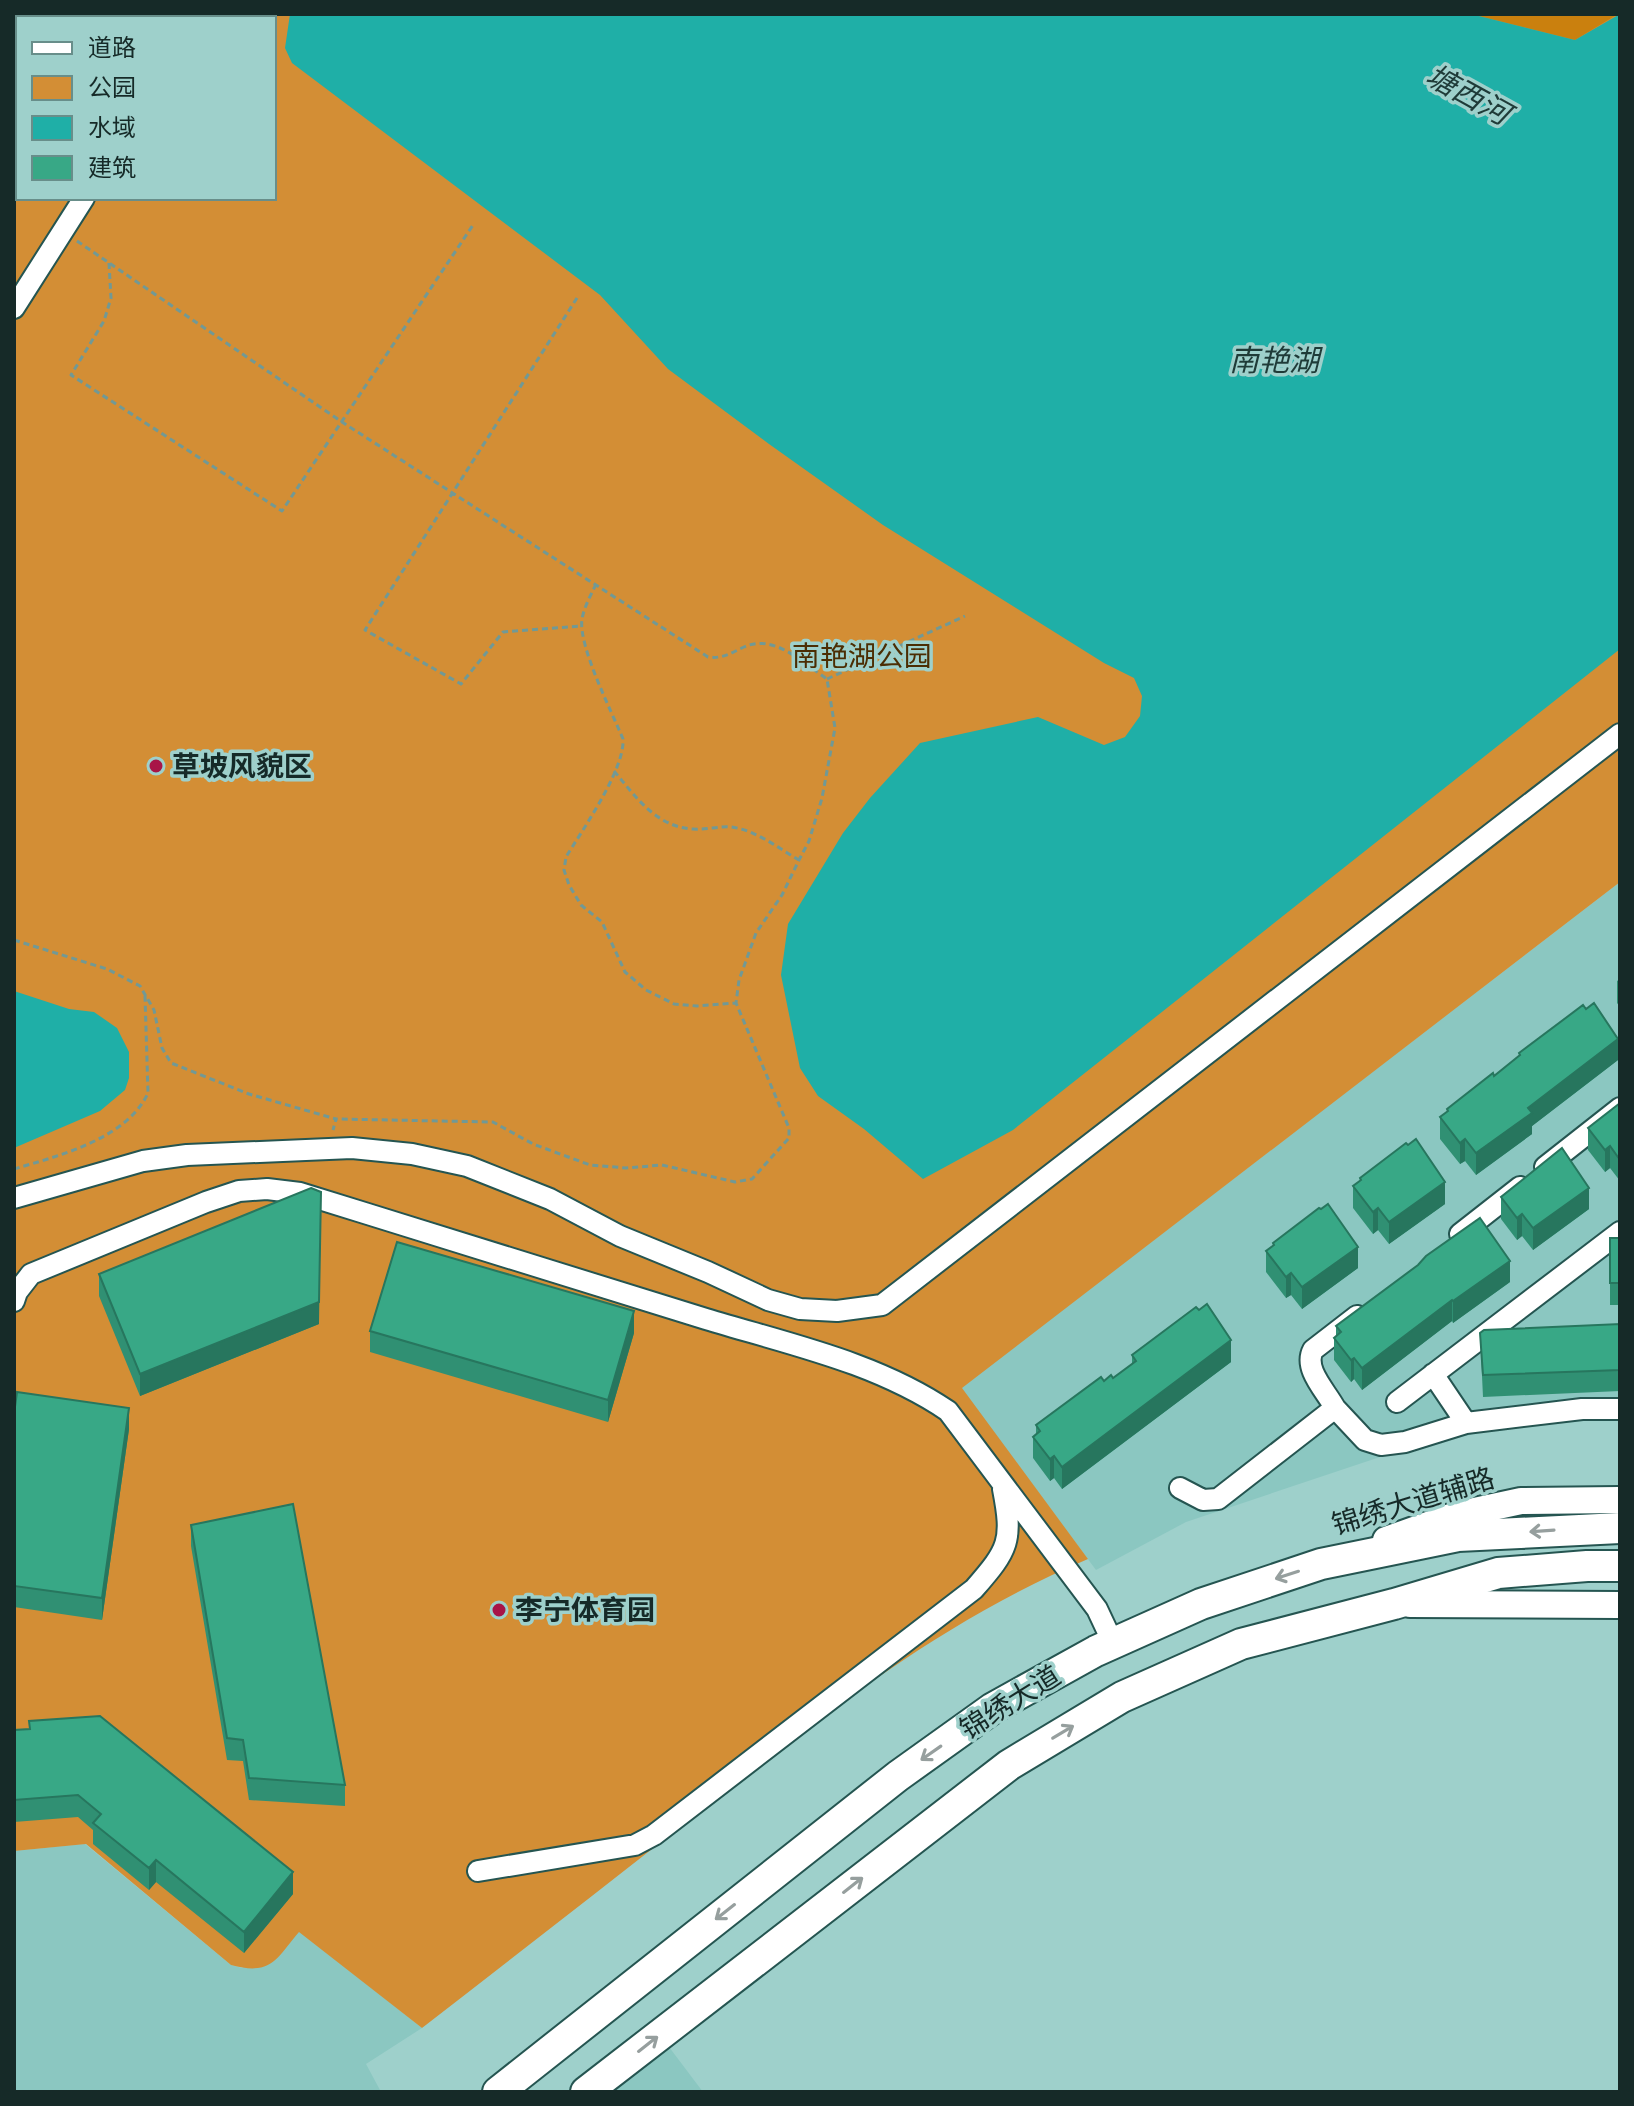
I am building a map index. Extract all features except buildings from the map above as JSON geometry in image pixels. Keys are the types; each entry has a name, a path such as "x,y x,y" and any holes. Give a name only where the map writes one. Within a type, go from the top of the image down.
{"highway":[{"name":"锦绣大道","path":"498,2092 898,1776 993,1708 1113,1643 1201,1604 1321,1564 1458,1536 1620,1528"},
{"name":"锦绣大道","path":"586,2092 1009,1765 1122,1697 1241,1644 1498,1573 1620,1566"}],"main road":[{"name":"锦绣大道辅路","path":"1321,1564 1456,1515 1521,1501 1620,1500"},
{"path":"1394,1604 1620,1605"}],"lane":[{"path":"14,308 83,200"},
{"path":"14,1198 143,1161 187,1155 328,1148 412,1154 467,1166 550,1199 620,1236 768,1300 800,1309 837,1311 882,1305 1620,734"},
{"path":"1448,1243 1620,1108"},
{"path":"14,1301 31,1274 206,1202 239,1191 267,1189 300,1193 875,1371 948,1411 1097,1609 1113,1643"},
{"path":"1397,1402 1620,1232"},
{"path":"1374,1302 1313,1350 1309,1365 1335,1408 1365,1440 1375,1445 1405,1442 1466,1423 1582,1409 1620,1409"},
{"path":"1433,1374 1466,1423"},
{"path":"1180,1488 1203,1500 1218,1499 1335,1408"},
{"path":"478,1871 635,1845 654,1835 974,1589 1002,1557 1009,1522 1001,1481"}],"path":[{"path":"109,263 111,298 104,321 71,375 282,511 473,225"},
{"path":"14,940 107,969 140,986 154,1010 162,1048 171,1063 249,1094 336,1119 493,1122 533,1144 590,1165 626,1168 662,1165 735,1182 752,1179 789,1138 789,1128 736,1003 739,980 756,933 782,895 809,841 822,798 835,728 827,679 771,642 758,641 728,655 708,657 342,422 63,231"},
{"path":"577,298 365,630 461,684 503,632 581,626"},
{"path":"596,584 583,612 581,626 588,655 623,739 624,750 566,857 564,870 569,885 581,905 602,922 625,972 646,990 674,1004 736,1003"},
{"path":"827,679 965,616"},
{"path":"614,771 645,809 670,825 742,830 755,834 799,860"},
{"path":"14,1169 66,1154 107,1135 144,1102 148,1093 144,993"},
{"path":"328,1148 336,1119"}],"shaded area":[{"path":"1471,14 1618,14 1575,40"},
{"path":"1620,882 1620,1416 1499,1428 1386,1455 1186,1522 1096,1570 961,1388"},
{"path":"85,1844 231,1965 242,1968 299,1931 422,2028 366,2064 380,2090 14,2092 14,1851"},
{"path":"660,2035 703,2092 586,2092"}],"green space":[{"name":"南艳湖公园","path":"14,14 1620,14 1620,882 962,1388 1088,1559 977,1614 873,1681 773,1754 422,2028 299,1932 272,1963 264,1967 231,1965 86,1844 14,1851"}],"water":[{"name":"南艳湖","path":"290,14 1471,14 1575,40 1620,14 1620,649 1013,1130 923,1179 864,1129 818,1096 800,1068 781,975 788,924 843,833 920,743 1038,717 1104,745 1125,737 1140,716 1142,696 1134,678 1104,663 883,525 668,369 600,295 292,63 285,48"},
{"path":"14,991 69,1009 94,1012 117,1028 129,1052 129,1078 125,1090 100,1111 14,1148"}],"place":[{"name":"草坡风貌区","path":"156,766"},
{"name":"李宁体育园","path":"499,1610"}],"water label":[{"name":"塘西河","path":"1468,95"}]}
